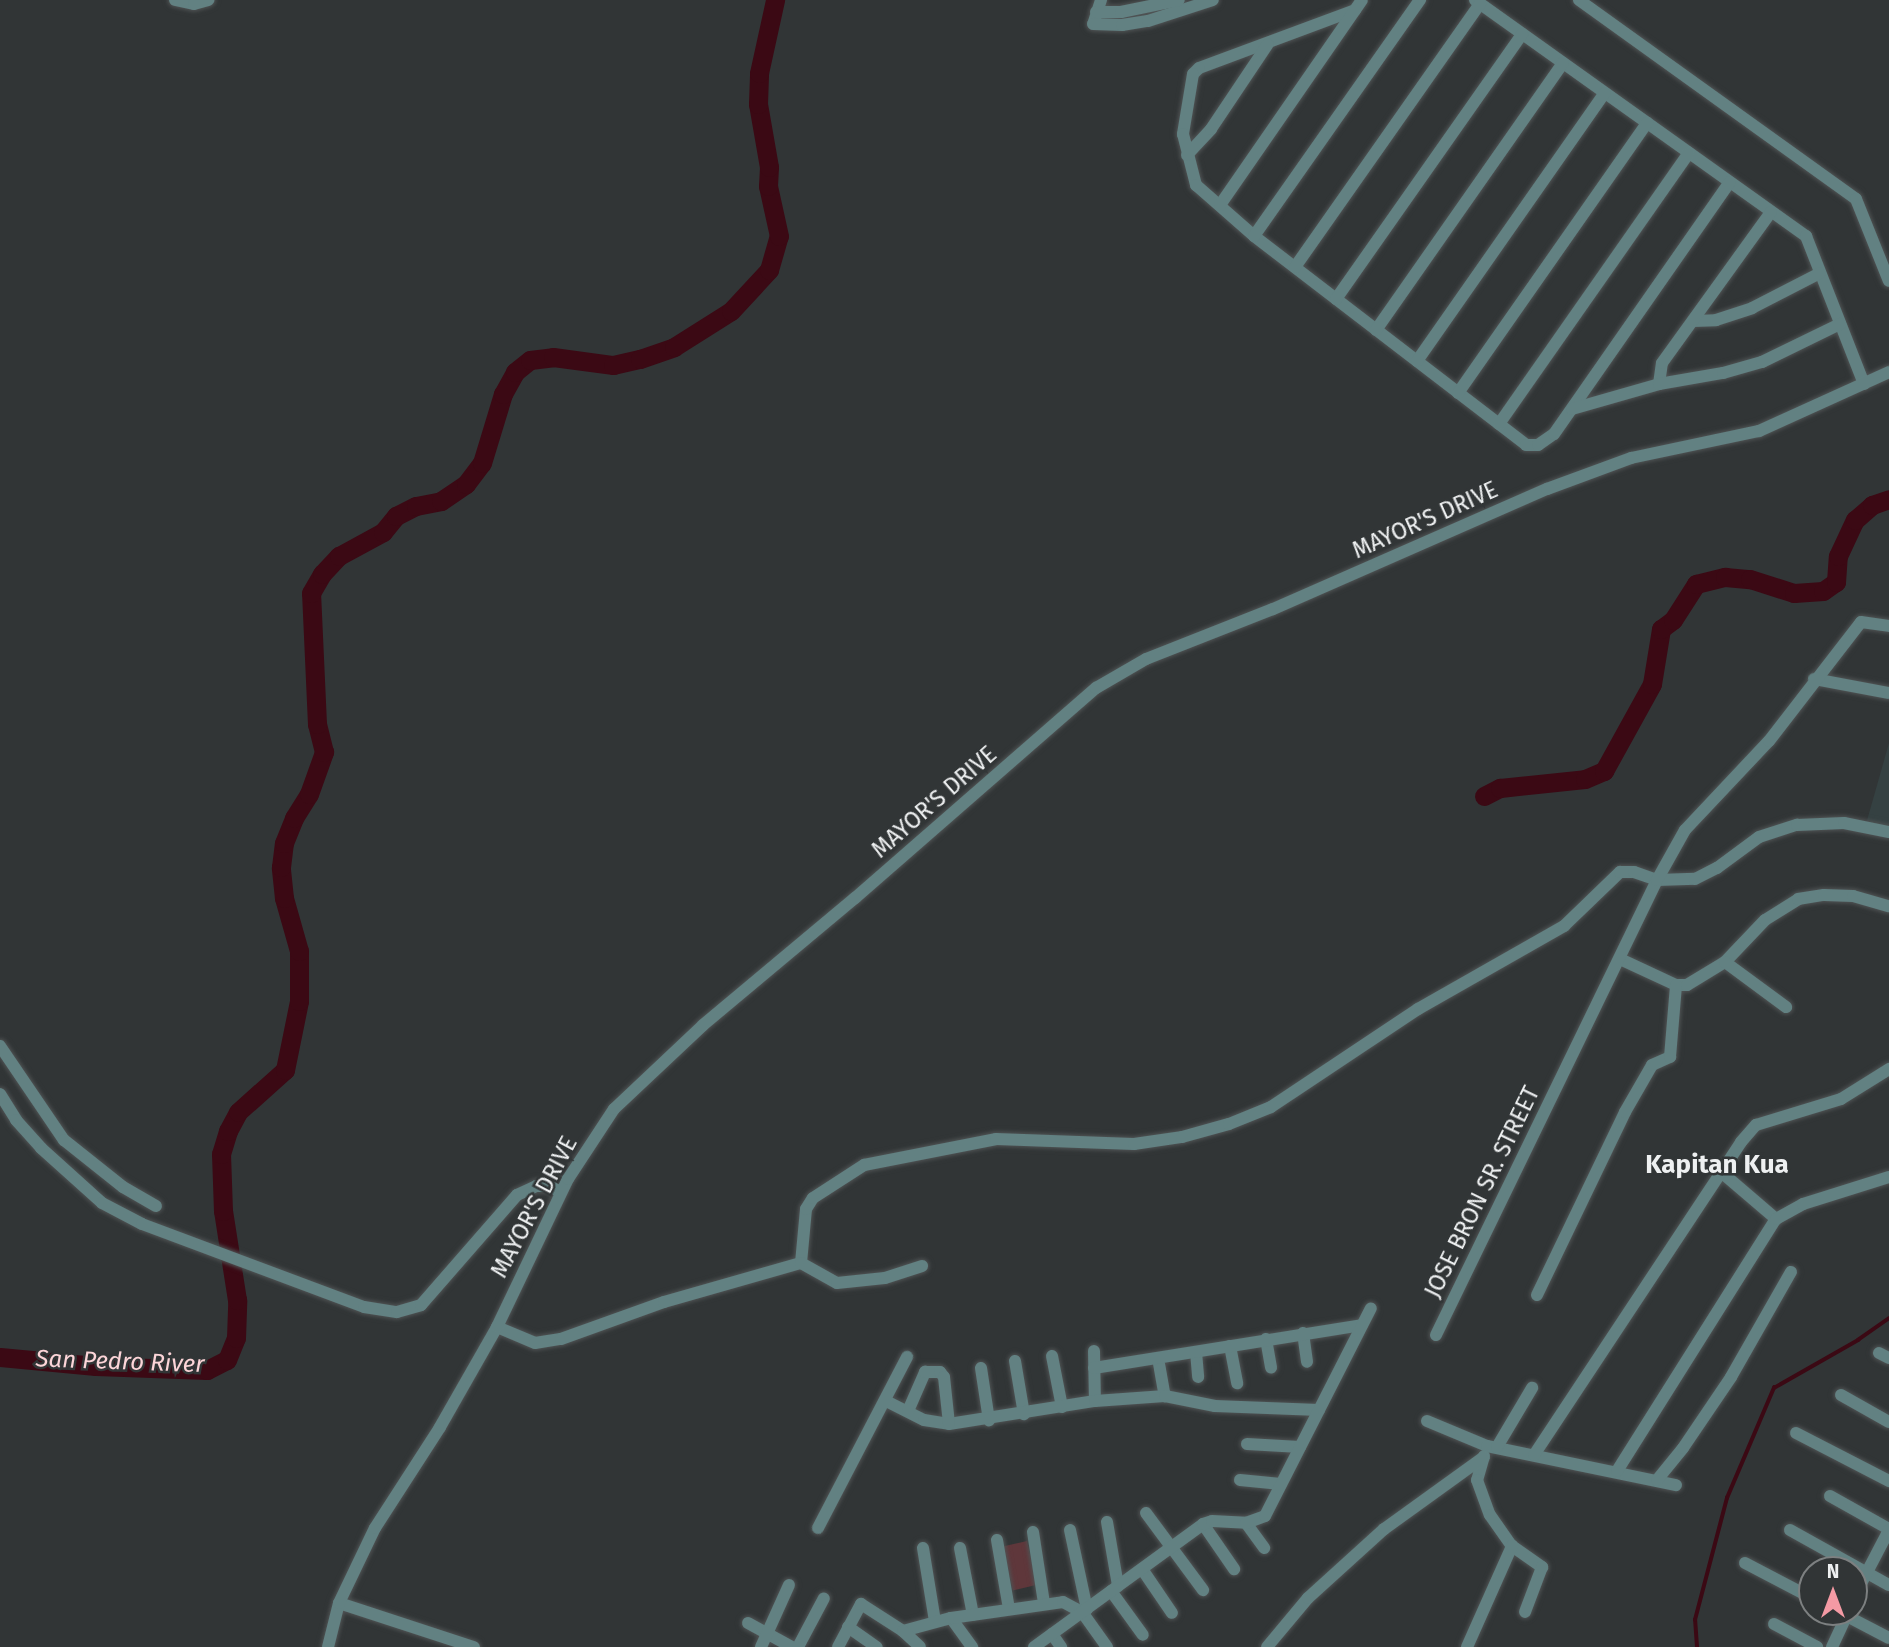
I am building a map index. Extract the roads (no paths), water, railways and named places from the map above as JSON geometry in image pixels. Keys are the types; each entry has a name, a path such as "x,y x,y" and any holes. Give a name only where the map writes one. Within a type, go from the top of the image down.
{"street":[{"path":"175,0 194,5 208,0"},
{"path":"1179,0 1121,12 1099,6 1093,24 1122,25 1148,21 1213,0"},
{"path":"1254,236 1420,0"},
{"path":"1579,0 1856,199 1889,281"},
{"path":"1295,267 1477,2 1806,236 1864,384"},
{"path":"1220,205 1359,5"},
{"path":"1359,5 1268,44 1199,68 1193,74 1183,134 1186,155 1196,185 1254,236 1526,445 1538,445 1554,434 1730,182"},
{"path":"1336,299 1522,34"},
{"path":"1186,155 1211,129 1268,44"},
{"path":"1376,330 1563,63"},
{"path":"1417,361 1605,93"},
{"path":"1458,393 1647,123"},
{"path":"1499,424 1689,153"},
{"path":"1659,384 1662,363 1772,212"},
{"path":"1693,321 1716,320 1752,308 1820,273"},
{"path":"1572,409 1659,384 1723,373 1762,362 1840,324"},
{"name":"MAYOR'S DRIVE","path":"328,1647 339,1603 376,1528 440,1427 498,1327 561,1192 614,1109 636,1084 1108,678 1146,659 1273,610 1547,489 1631,458 1759,431 1889,372"},
{"name":"JOSE BRON SR. STREET","path":"1436,1335 1657,880 1685,830 1769,741 1814,679 1861,622 1889,626"},
{"path":"1814,679 1889,693"},
{"path":"801,1263 806,1209 813,1198 864,1165 996,1139 1133,1144 1182,1137 1229,1124 1271,1107 1418,1009 1564,926 1619,872 1634,872 1657,880 1695,878 1717,868 1759,836 1797,825 1844,823 1889,832"},
{"path":"1620,959 1676,985 1687,985 1725,962 1780,907 1798,899 1824,895 1853,896 1889,906"},
{"path":"1725,962 1786,1007"},
{"path":"1537,1295 1632,1100 1652,1065 1670,1057 1676,985"},
{"path":"0,1046 6,1059 64,1140 123,1187 156,1206"},
{"path":"1534,1455 1720,1171 1756,1125 1841,1099 1889,1069"},
{"path":"0,1094 16,1120 68,1174 102,1203 142,1224 364,1307 409,1310 429,1299 517,1195 536,1186 549,1186 561,1192"},
{"path":"1720,1171 1776,1219"},
{"path":"1617,1471 1776,1219 1803,1204 1889,1177"},
{"path":"498,1327 535,1343 561,1339 664,1302 801,1263 837,1283 885,1278 922,1266"},
{"path":"1657,1480 1684,1448 1731,1377 1791,1272"},
{"path":"1034,1647 1203,1524 1212,1521 1246,1523 1265,1516 1371,1308"},
{"path":"1094,1368 1362,1325"},
{"path":"1303,1333 1307,1362"},
{"path":"1266,1339 1271,1368"},
{"path":"1230,1346 1237,1383"},
{"path":"1094,1351 1095,1401"},
{"path":"1196,1352 1198,1377"},
{"path":"1052,1356 1062,1407"},
{"path":"818,1528 907,1357"},
{"path":"1158,1358 1165,1396"},
{"path":"1016,1361 1024,1414"},
{"path":"981,1368 989,1420"},
{"path":"908,1411 925,1372 940,1372 944,1377 949,1424"},
{"path":"1525,1612 1542,1567 1512,1546 1490,1516 1478,1483 1489,1450 1532,1388"},
{"path":"1841,1395 1889,1422"},
{"path":"886,1401 924,1420 949,1424 989,1420 1095,1401 1165,1396 1215,1406 1319,1410"},
{"path":"1427,1421 1489,1450 1534,1455 1676,1485"},
{"path":"1796,1433 1889,1482"},
{"path":"1247,1444 1300,1447"},
{"path":"1267,1647 1308,1598 1384,1529 1489,1450"},
{"path":"1240,1480 1281,1484"},
{"path":"1830,1496 1889,1530 1868,1565"},
{"path":"1146,1513 1203,1590"},
{"path":"1107,1522 1115,1588 1143,1635"},
{"path":"1246,1523 1264,1548"},
{"path":"1203,1524 1234,1569"},
{"path":"1070,1530 1085,1610 1107,1647"},
{"path":"1790,1530 1836,1556"},
{"path":"1033,1532 1044,1603"},
{"path":"997,1540 1009,1609"},
{"path":"1467,1647 1512,1546"},
{"path":"923,1548 935,1621"},
{"path":"960,1548 973,1615"},
{"path":"1745,1563 1798,1591"},
{"path":"1142,1569 1172,1613"},
{"path":"1868,1574 1889,1585"},
{"path":"761,1647 789,1585"},
{"path":"748,1623 795,1647 824,1598"},
{"path":"903,1631 935,1621 1044,1603 1063,1602 1085,1610"},
{"path":"339,1603 474,1647"},
{"path":"838,1647 861,1604 903,1631 920,1647"},
{"path":"951,1618 972,1647"},
{"path":"1774,1624 1817,1647"},
{"path":"1832,1647 1839,1626"},
{"path":"1867,1626 1889,1638"},
{"path":"848,1627 877,1647"},
{"path":"1052,1634 1061,1647"}],"waterway":[{"name":"San Pedro River","path":"0,1357 96,1366 207,1370 227,1360 236,1338 237,1300 223,1211 221,1154 228,1131 238,1112 285,1070 299,1001 299,951 284,898 281,867 284,843 294,818 309,794 324,752 317,724 311,593 322,574 339,556 383,532 396,516 416,506 441,501 466,484 482,463 503,394 515,372 530,360 553,357 613,365 674,347 731,311 769,270 779,236 768,186 769,167 758,104 759,73 775,0"},
{"path":"1484,796 1500,788 1585,779 1604,771 1652,684 1661,629 1673,620 1696,584 1725,577 1750,579 1794,593 1823,591 1836,582 1838,556 1855,520 1872,505 1889,499"},
{"path":"1697,1647 1695,1620 1727,1498 1774,1388 1858,1340 1889,1318"}],"district":[{"name":"Kapitan Kua","path":"1717,1165"}]}
